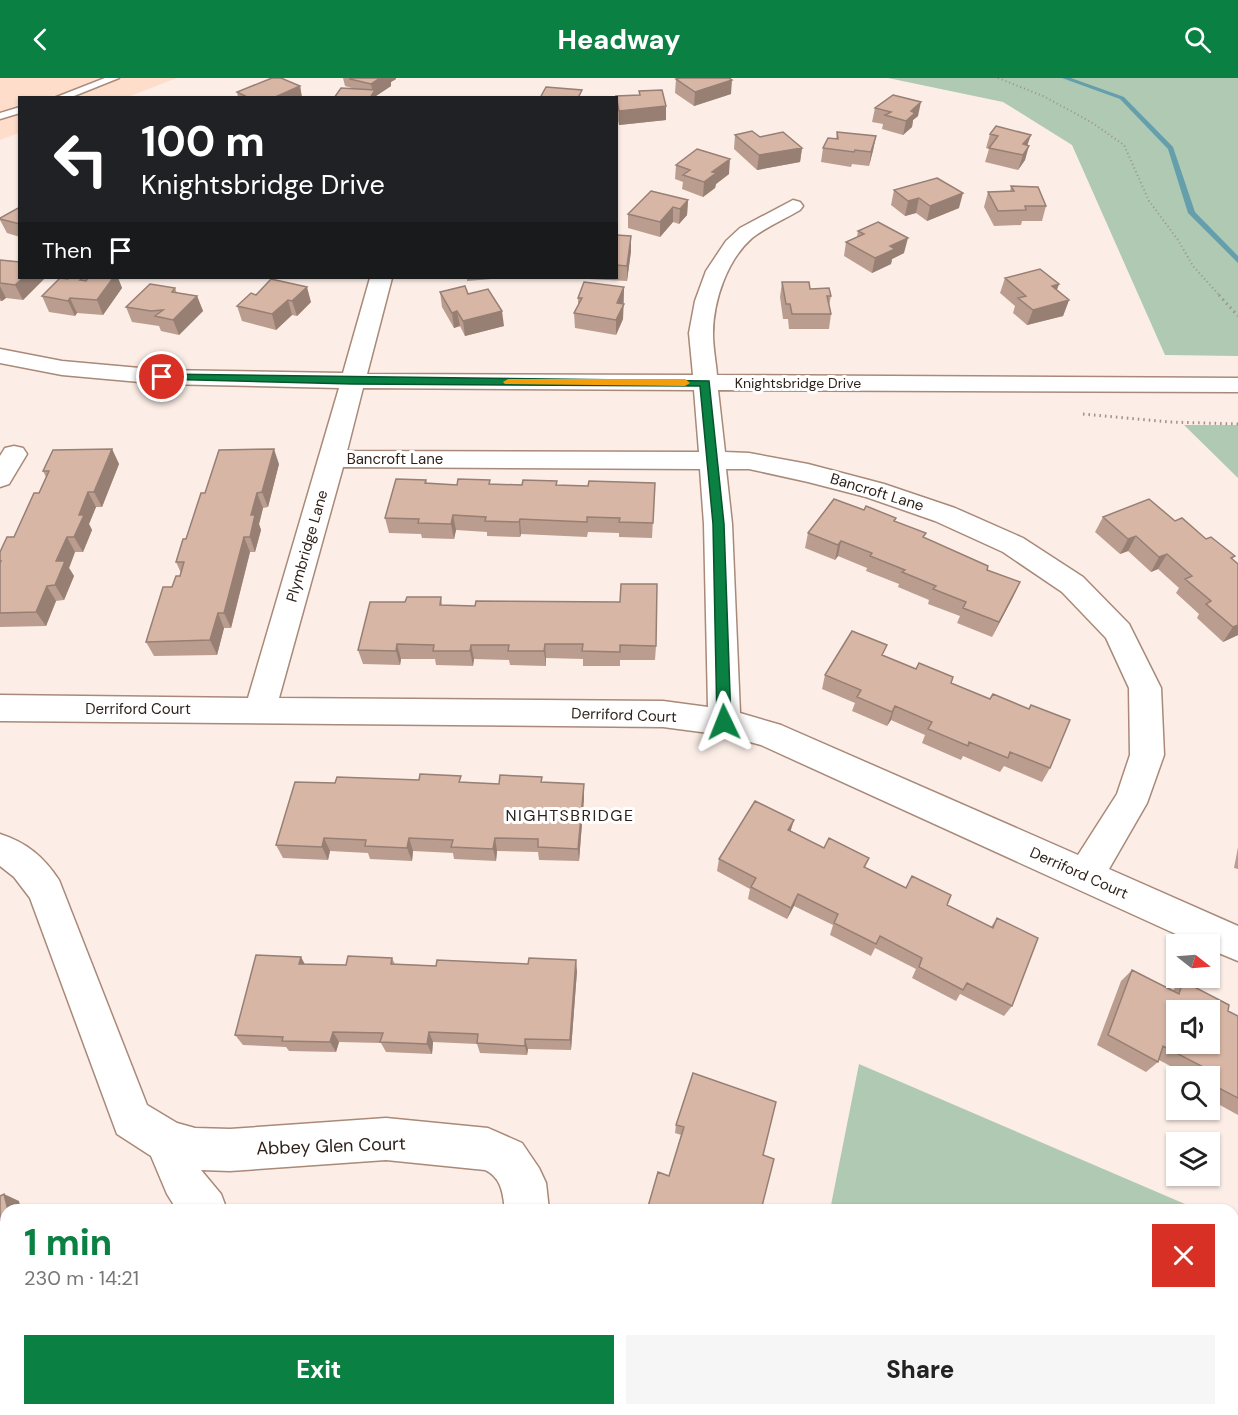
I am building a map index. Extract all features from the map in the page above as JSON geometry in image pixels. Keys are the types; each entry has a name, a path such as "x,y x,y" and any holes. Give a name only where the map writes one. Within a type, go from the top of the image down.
{"street":[{"path":"724,722 718,524 701,333 706,301 717,272 733,245 747,232 793,206"},
{"name":"Plymbridge Lane","path":"260,710 381,279"},
{"name":"Knightsbridge Drive","path":"0,356 62,368 123,374 352,381 1238,385"},
{"path":"0,478 14,454"},
{"name":"Bancroft Lane","path":"332,459 749,461 809,472 868,487 928,507 996,536 1037,558 1066,579 1099,609 1127,644 1139,666 1148,706 1147,754 1135,794 1085,875"},
{"name":"Derriford Court","path":"0,708 663,714 724,722 769,734 1238,944"},
{"name":"Abbey Glen Court","path":"0,849 11,853 34,871 46,891 132,1119 168,1142 195,1149 230,1150 386,1139 488,1149 507,1158 524,1184 526,1204"},
{"path":"168,1142 178,1172 192,1198 198,1204"}],"lane":[{"path":"64,96 114,78"},
{"path":"0,116 18,111"}],"path":[{"path":"998,78 1043,96 1091,122 1124,145 1149,201 1178,240 1193,266 1238,316"}],"shaded area":[{"path":"0,78 177,78 131,96 18,96 18,133 0,140"}],"green space":[{"path":"888,78 1238,78 1238,356 1165,355 1072,145 1003,102"},
{"path":"1184,425 1238,425 1238,478"},
{"path":"859,1064 1185,1204 831,1204"}],"building":[{"path":"272,78 281,78 300,86 278,96 245,96 237,92"},
{"path":"351,78 380,78 371,84"},
{"path":"729,78 732,80 695,92 676,79"},
{"path":"546,87 582,90 579,96 541,96"},
{"path":"341,88 375,90 371,96 335,96"},
{"path":"662,90 666,106 619,111 618,96 616,96 640,95 639,91"},
{"path":"893,95 921,102 911,111 915,113 906,121 885,115 891,112 875,108"},
{"path":"996,126 1031,135 1023,144 1029,146 1023,155 989,148 998,136 990,134"},
{"path":"752,131 760,137 783,132 802,148 759,155 735,135"},
{"path":"837,132 876,136 871,152 823,148 828,138 838,139"},
{"path":"697,149 730,159 712,172 716,173 704,182 683,175 690,170 676,165"},
{"path":"937,178 963,193 930,206 919,198 908,201 894,190"},
{"path":"1011,186 1038,187 1046,206 1025,206 1026,210 998,211 988,192 1014,191"},
{"path":"651,191 688,200 680,209 673,207 660,222 628,214"},
{"path":"18,208 18,224 0,218"},
{"path":"878,222 908,238 890,246 895,249 875,258 846,242 864,234 858,231"},
{"path":"618,235 631,236 627,266 618,265"},
{"path":"0,260 18,262 18,279 22,279 15,285 0,283"},
{"path":"1040,269 1059,284 1052,286 1069,300 1033,310 1018,298 1026,296 1005,278"},
{"path":"59,279 86,281 87,279 112,279 97,300 70,298 68,301 42,296"},
{"path":"271,279 307,287 292,301 288,300 272,314 237,306 251,293 256,295"},
{"path":"584,282 624,287 617,303 624,304 616,320 574,313 582,298 578,298"},
{"path":"782,282 809,282 810,289 829,288 831,296 827,296 831,314 792,314 790,304 786,304"},
{"path":"150,284 175,288 172,292 197,296 173,320 155,316 163,310 151,311 126,307"},
{"path":"465,286 468,294 488,289 502,311 463,321 457,311 452,313 440,292"},
{"path":"112,449 94,492 88,492 79,515 84,515 74,537 67,537 56,561 65,561 55,585 47,586 36,612 0,613 0,552 7,537 14,537 34,493 39,493 49,471 43,471 53,450"},
{"path":"274,449 262,492 257,493 251,515 255,515 250,537 244,537 224,613 218,613 210,640 146,642 163,587 172,587 176,576 180,576 184,562 176,562 183,539 186,539 201,493 205,493 219,450"},
{"path":"396,479 426,480 425,483 457,485 458,479 490,480 489,484 522,485 523,480 557,481 556,485 588,486 589,481 655,483 653,523 619,522 620,518 587,517 587,522 520,519 519,522 485,521 486,517 453,515 451,524 418,523 419,519 385,518"},
{"path":"834,499 864,510 866,506 896,518 894,521 926,533 923,537 988,566 987,570 1020,582 999,622 963,608 966,602 933,589 936,586 870,556 872,553 841,541 838,545 808,533"},
{"path":"1149,499 1175,521 1182,518 1206,539 1211,537 1235,556 1231,558 1238,564 1238,625 1233,627 1206,604 1211,601 1185,579 1192,576 1167,554 1159,557 1136,536 1128,539 1103,517"},
{"path":"621,584 657,584 656,646 620,645 620,652 582,651 583,644 545,644 544,651 508,651 509,645 471,645 470,651 433,651 434,645 397,644 396,651 358,650 370,602 405,602 407,597 441,597 440,605 475,606 476,601 620,602"},
{"path":"852,631 887,645 882,655 916,669 919,663 953,677 951,683 990,699 993,694 1029,709 1031,705 1070,720 1050,768 1010,752 1008,758 969,742 968,746 928,729 932,722 895,706 892,712 857,697 861,690 825,675"},
{"path":"420,774 461,776 459,782 499,784 500,775 542,777 541,782 584,784 578,849 538,847 538,839 495,838 493,849 451,847 453,840 409,838 407,848 365,846 366,840 324,838 322,847 276,845 295,782 335,783 337,777 419,780"},
{"path":"755,801 794,820 788,830 824,848 829,838 869,858 864,867 906,888 912,876 951,895 947,905 993,928 997,918 1038,938 1012,1006 967,983 963,990 919,967 922,958 880,936 876,944 834,923 838,914 798,894 791,908 751,887 756,878 719,859"},
{"path":"256,955 301,957 299,964 346,965 348,956 392,958 391,964 436,966 437,960 528,964 529,958 576,960 570,1040 525,1039 525,1046 477,1043 478,1034 429,1032 427,1044 380,1042 383,1033 333,1032 330,1042 282,1041 283,1037 235,1035"},
{"path":"1132,970 1179,994 1181,988 1196,988 1219,1000 1166,1000 1166,1048 1163,1046 1158,1062 1108,1035"},
{"path":"1220,1000 1229,1005 1228,1011 1238,1016 1238,1098 1220,1089 1220,1066 1201,1066 1178,1054 1220,1054"},
{"path":"693,1073 776,1102 763,1155 774,1159 763,1204 649,1204 658,1172 669,1176 684,1127 676,1125"},
{"path":"4,1194 6,1204 0,1204 0,1196"}],"waterway":[{"path":"1065,78 1122,98 1171,148 1192,213 1238,261"}],"slow traffic":[{"path":"508,382 685,383"}],"district":[{"name":"NIGHTSBRIDGE","path":"570,815"}],"route":[{"path":"162,377 352,381 705,383 718,524 724,722"}]}
